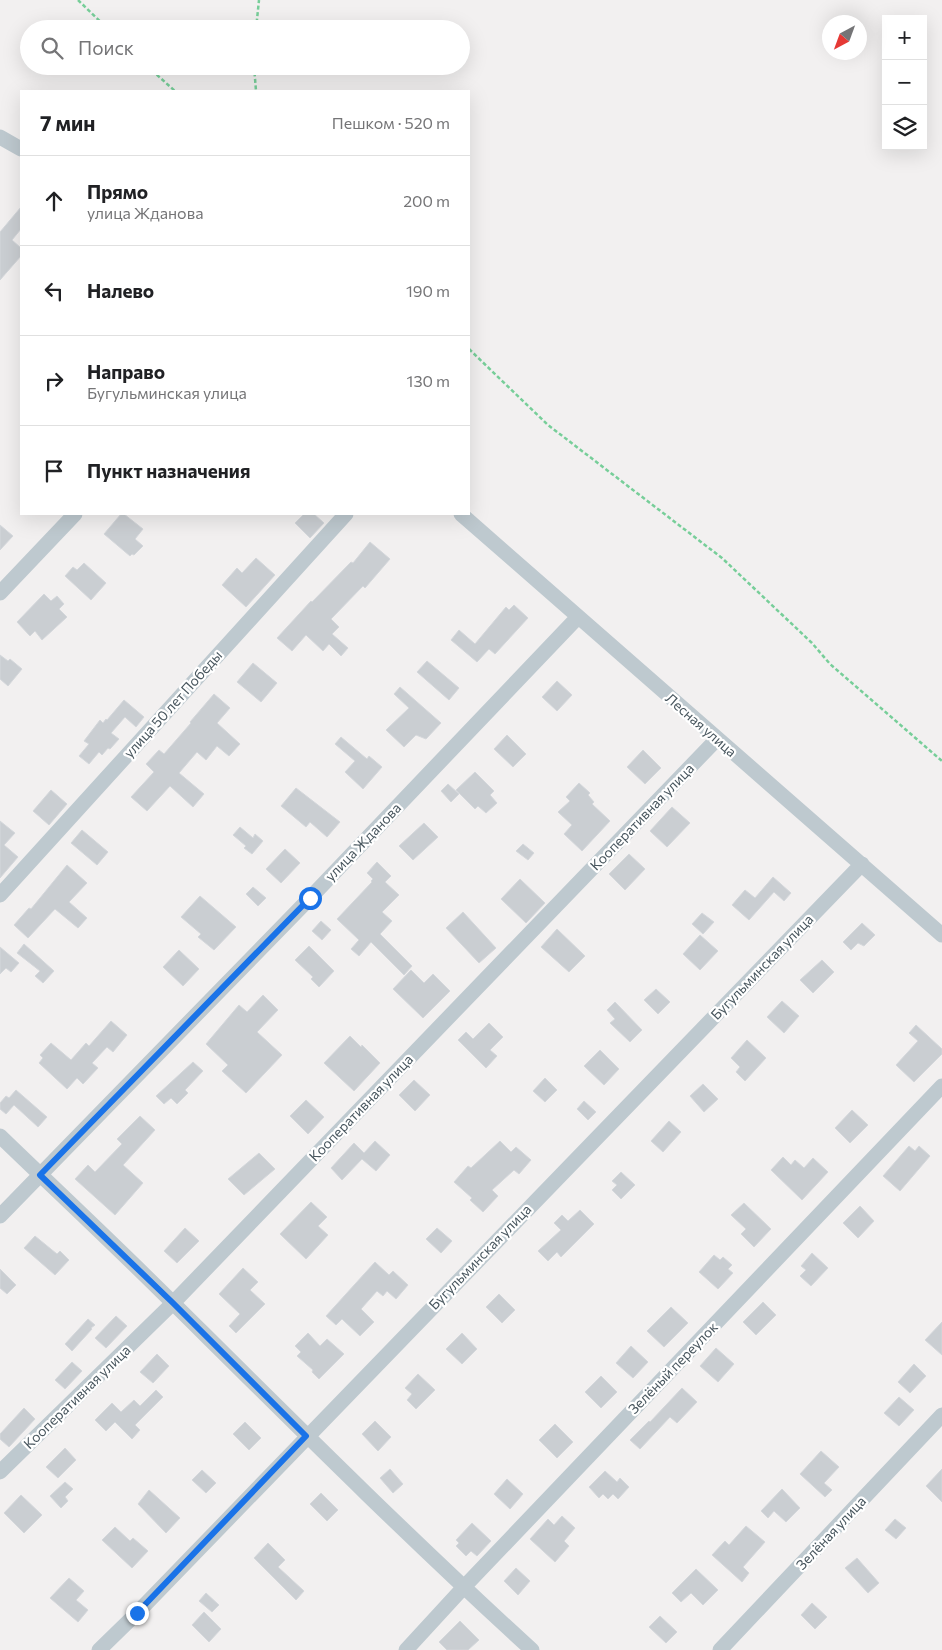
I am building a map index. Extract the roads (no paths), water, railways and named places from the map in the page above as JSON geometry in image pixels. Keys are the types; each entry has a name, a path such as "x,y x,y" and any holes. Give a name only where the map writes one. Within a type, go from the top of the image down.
{"street":[{"path":"0,137 20,148"},
{"path":"0,593 73,515"},
{"name":"улица 50 лет Победы","path":"0,895 345,515"},
{"name":"Лесная улица","path":"462,515 942,935"},
{"name":"улица Жданова","path":"0,1216 310,898 578,617"},
{"name":"Кооперативная улица","path":"0,1472 173,1303 717,739"},
{"name":"Бугульминская улица","path":"99,1650 862,864"},
{"name":"Зелёный переулок","path":"406,1650 942,1086"},
{"path":"0,1136 173,1303 306,1436 464,1588 532,1650"},
{"name":"Зелёная улица","path":"720,1650 942,1415"}]}
